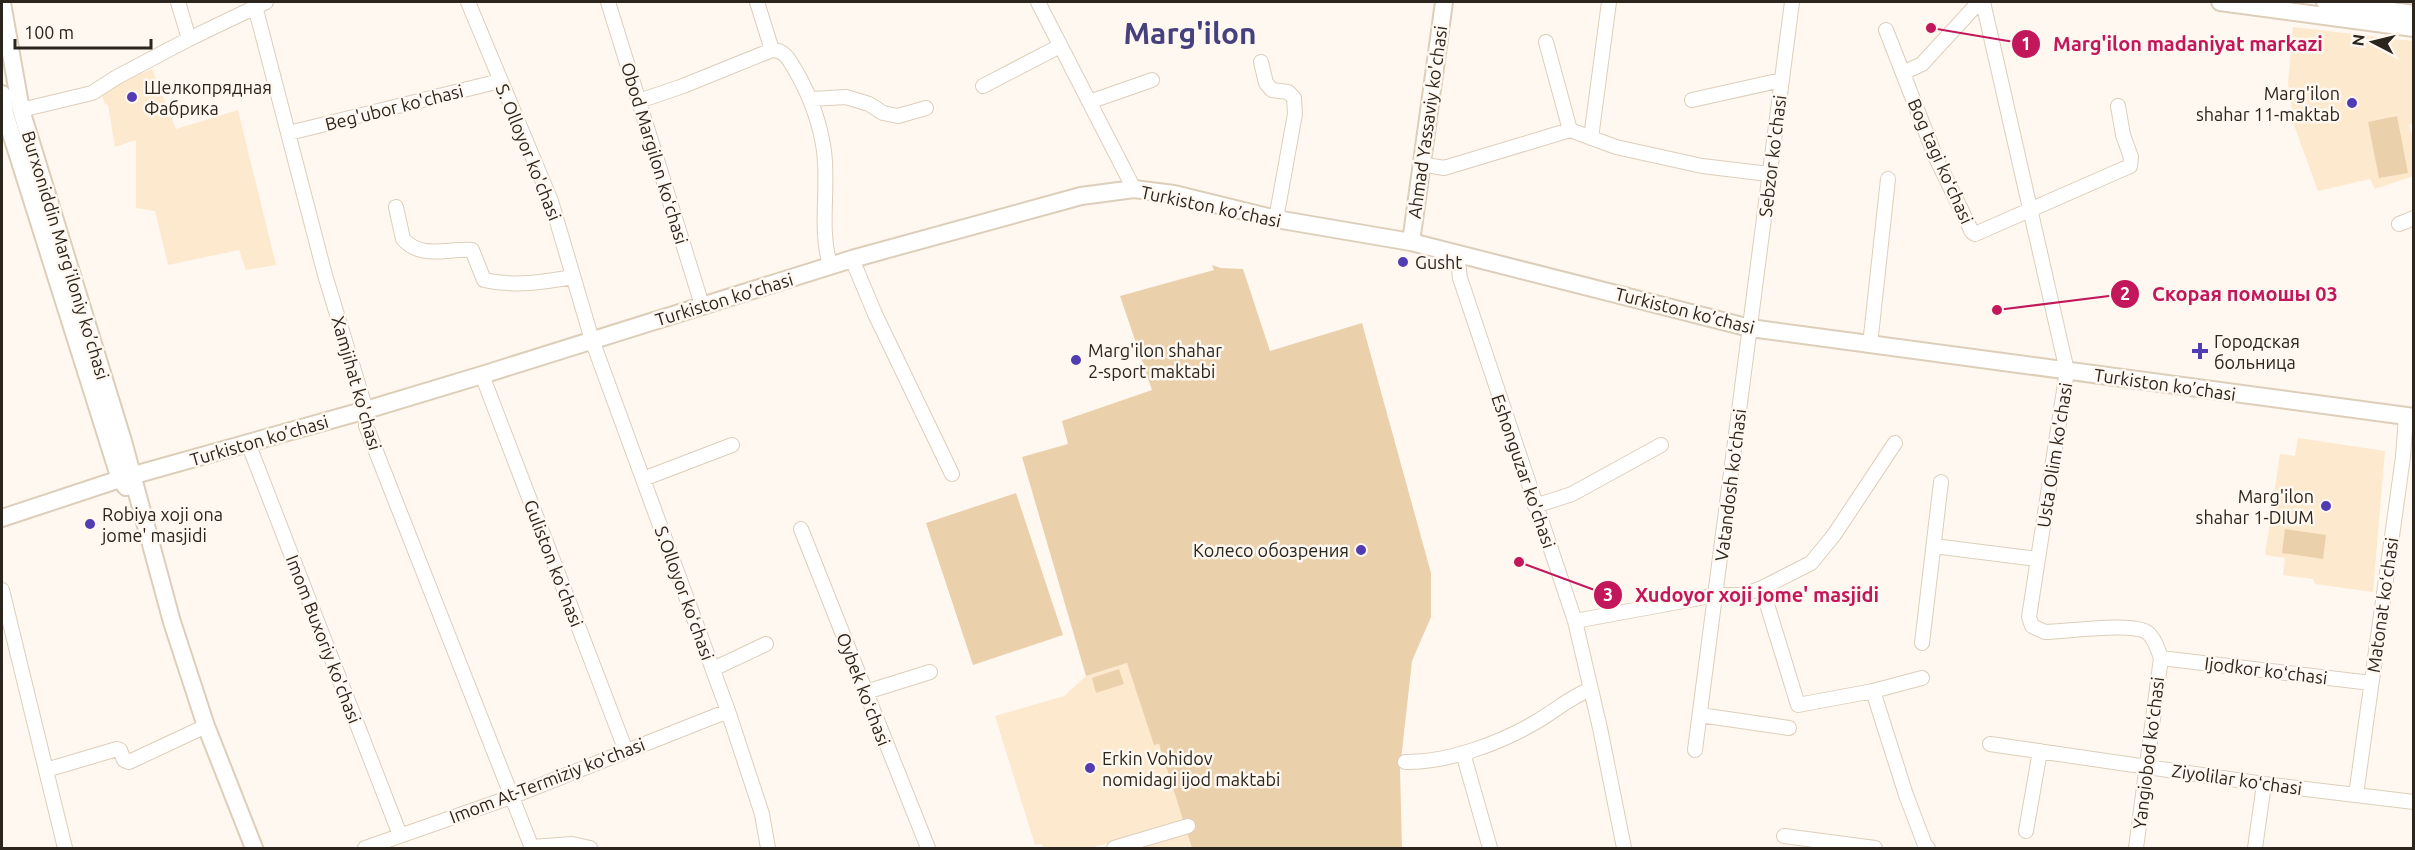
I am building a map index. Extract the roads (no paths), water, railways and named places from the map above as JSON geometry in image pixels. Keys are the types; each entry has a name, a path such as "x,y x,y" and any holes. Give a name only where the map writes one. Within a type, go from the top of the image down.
{"main road":[{"name":"Ahmad Yassaviy ko'chasi","path":"1411,242 1444,2"},
{"path":"2220,2 2414,28"},
{"path":"2325,2 2414,14"},
{"name":"Burxoniddin Marg’iloniy ko’chasi","path":"2,3 9,113"},
{"name":"Burxoniddin Marg’iloniy ko’chasi","path":"2,94 126,477 138,505 172,622 206,726 254,849"},
{"name":"Turkiston ko’chasi","path":"2,518 126,477 482,375 852,259 1081,196 1134,189 1185,196 1276,219 1411,242 1870,345 2410,416"}],"street":[{"path":"178,2 189,39"},
{"name":"S. Olloyor ko'chasi","path":"468,2 551,201 592,340"},
{"name":"Obod Margilon koʻchasi","path":"608,2 702,305"},
{"path":"757,2 772,50"},
{"path":"1038,2 1134,189"},
{"path":"1591,138 1609,2"},
{"name":"Sebzor ko'chasi","path":"1751,319 1792,2"},
{"path":"1903,73 1922,64 1981,2"},
{"name":"Usta Olim ko'chasi","path":"1981,2 2067,371 2029,607 2032,626 2044,632 2118,628 2142,630 2148,633 2161,658"},
{"path":"9,113 92,93 117,77 189,39 261,4"},
{"name":"Xamjihat ko'chasi","path":"261,4 289,133 325,275 366,410 366,426 532,848"},
{"name":"Bog tagi koʻchasi","path":"1886,30 1936,158 1972,232 1978,234 2031,211"},
{"path":"1546,42 1570,130"},
{"path":"983,86 1060,46"},
{"path":"639,101 772,50 778,50 786,55 812,99 824,151 825,248 830,266"},
{"path":"1261,62 1266,82 1272,90 1288,92 1294,98 1295,114 1276,219"},
{"path":"1089,102 1152,80"},
{"path":"1692,100 1782,80"},
{"name":"Beg'ubor ko'chasi","path":"289,133 500,81"},
{"path":"812,99 846,97 898,116 926,108"},
{"path":"2031,211 2130,166 2131,157 2123,135 2118,106"},
{"path":"1421,164 1444,168 1570,130 1616,147 1702,166 1769,174"},
{"path":"1870,345 1888,179"},
{"path":"396,207 406,242 428,252 472,250 484,280 513,284 573,277"},
{"path":"2398,224 2414,218"},
{"name":"Eshonguzar ko'chasi","path":"1457,253 1460,278 1575,621 1624,849"},
{"path":"852,259 894,355 952,474"},
{"name":"Vatandosh koʻchasi","path":"1695,750 1751,319"},
{"name":"S.Olloyor koʻchasi","path":"592,340 728,711 762,814 768,849"},
{"name":"Guliston ko'chasi","path":"482,375 626,751"},
{"name":"Matonat koʻchasi","path":"2356,795 2410,416"},
{"name":"Imom Buxoriy ko'chasi","path":"248,443 400,835"},
{"path":"1575,621 1716,595 1742,595 1762,588 1811,563 1834,535 1895,443"},
{"path":"643,479 732,445"},
{"path":"1535,506 1572,494 1661,445"},
{"path":"1922,643 1941,482"},
{"name":"Oybek koʻchasi","path":"801,529 928,849"},
{"path":"1934,546 2037,559"},
{"path":"1762,588 1798,705 1873,691 1922,678"},
{"path":"2,590 65,849"},
{"path":"713,669 766,644"},
{"name":"Ijodkor koʻchasi","path":"2161,658 2371,682"},
{"name":"Yangiobod koʻchasi","path":"2136,849 2161,658"},
{"path":"866,692 930,672"},
{"path":"1405,762 1422,763 1463,753 1523,729 1575,695 1591,689"},
{"path":"1873,691 1925,847"},
{"name":"Imom At-Termiziy koʻchasi","path":"365,849 511,797 728,711"},
{"path":"1700,715 1789,728"},
{"path":"46,770 117,749 120,750 124,760 129,762 206,726"},
{"name":"Ziyolilar koʻchasi","path":"1990,744 2264,784 2414,802"},
{"path":"2026,831 2040,751"},
{"path":"1463,753 1490,849"},
{"path":"2256,849 2264,784"},
{"path":"1114,849 1188,826"},
{"path":"1784,836 1875,849"},
{"path":"532,848 572,844 590,849"}],"place":[{"name":"Marg'ilon madaniyat markazi","path":"1931,28"},
{"name":"Шелкопрядная Фабрика","path":"132,97"},
{"name":"Marg'ilon shahar 11-maktab","path":"2352,103"},
{"name":"Gusht","path":"1403,262"},
{"name":"Скорая помошы 03","path":"1997,310"},
{"name":"Городская больница","path":"2200,351"},
{"name":"Marg'ilon shahar 2-sport maktabi","path":"1076,360"},
{"name":"Marg'ilon shahar 1-DIUM","path":"2326,506"},
{"name":"Robiya xoji ona jome' masjidi","path":"90,524"},
{"name":"Колесо обозрения","path":"1361,550"},
{"name":"Xudoyor xoji jome' masjidi","path":"1519,562"},
{"name":"Erkin Vohidov nomidagi ijod maktabi","path":"1090,768"}],"district":[{"name":"Marg'ilon","path":"1190,33"}]}
